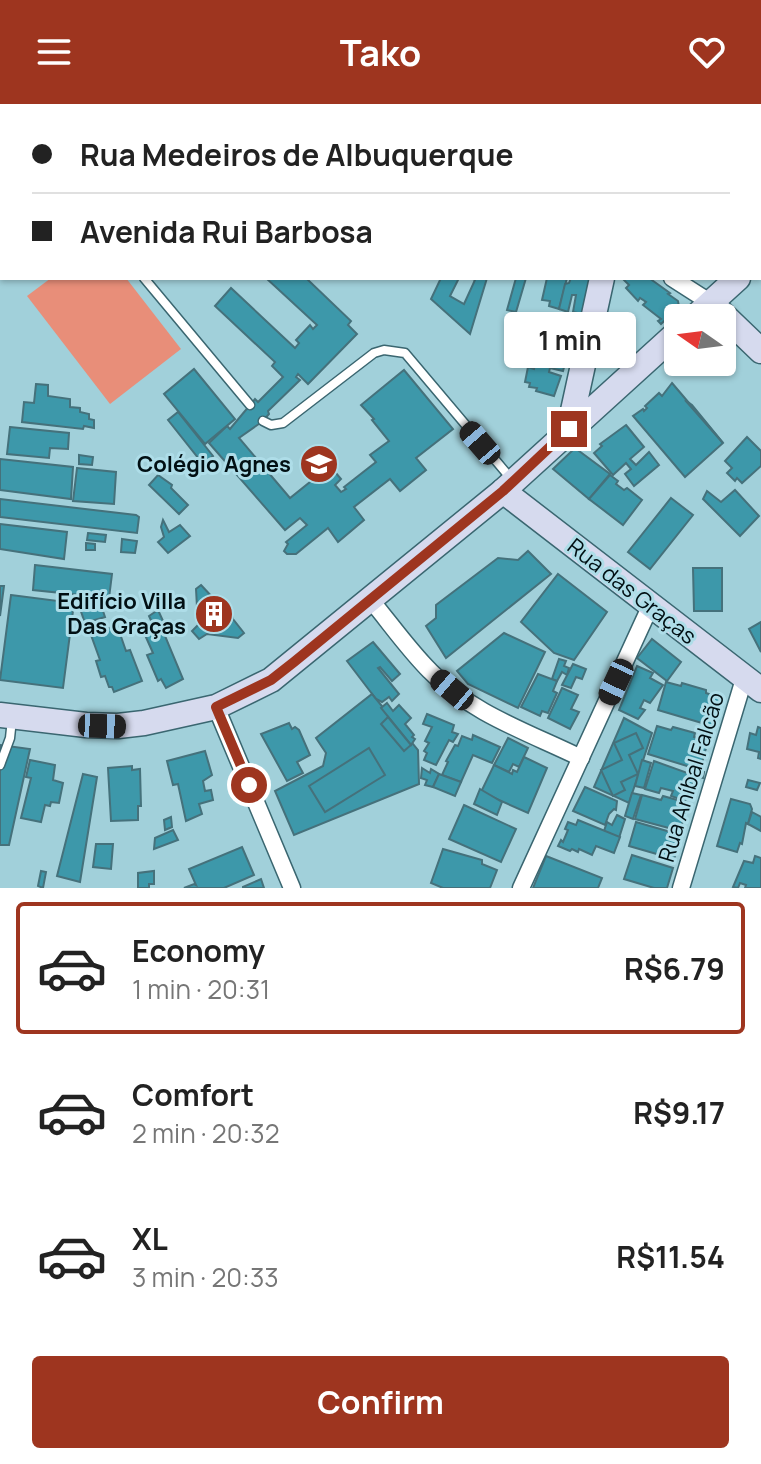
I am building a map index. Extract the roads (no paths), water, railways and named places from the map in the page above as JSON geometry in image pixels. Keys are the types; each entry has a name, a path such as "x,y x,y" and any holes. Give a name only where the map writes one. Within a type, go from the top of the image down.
{"main road":[{"path":"569,429 602,280"},
{"path":"709,304 736,280"},
{"path":"736,334 761,351"},
{"path":"6,716 118,726 216,707 271,680 508,486 664,344"},
{"name":"Rua das Graças","path":"508,486 650,607 752,684"}],"street":[{"path":"674,280 696,304"},
{"path":"370,599 430,672 452,690 482,710 581,758"},
{"path":"521,888 650,607"},
{"name":"Rua Aníbal Falcão","path":"681,888 752,684"},
{"path":"216,707 292,888"}],"lane":[{"path":"146,280 250,405"},
{"path":"263,421 271,425 283,423 374,353 395,350 405,353 508,486"},
{"path":"0,765 10,738 6,716"}],"place":[{"name":"Colégio Agnes","path":"319,464"},
{"name":"Edifício Villa Das Graças","path":"214,614"}]}
